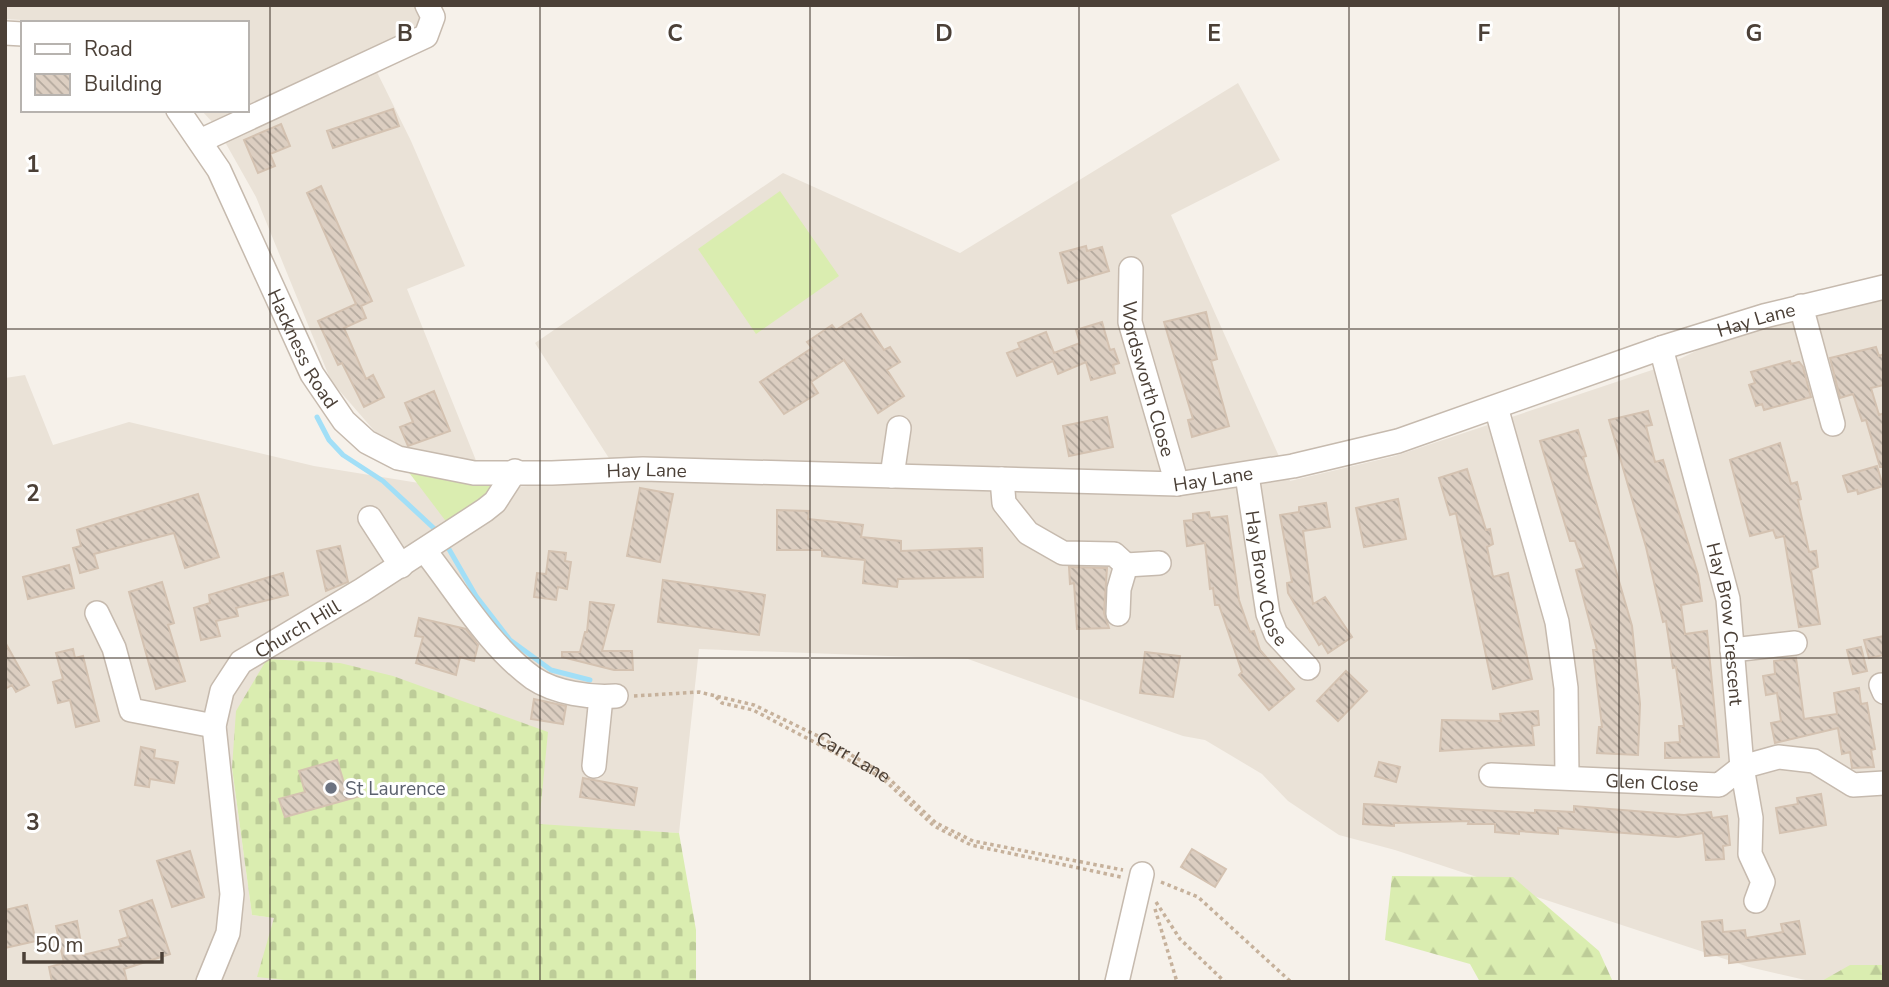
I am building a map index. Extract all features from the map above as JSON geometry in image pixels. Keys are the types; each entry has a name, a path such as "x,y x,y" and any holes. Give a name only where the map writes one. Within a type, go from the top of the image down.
{"street":[{"path":"201,141 426,36 433,17 427,5"},
{"name":"Hackness Road","path":"179,112 219,170 250,232 312,374 344,421 367,442 398,458 474,472 515,471"},
{"name":"Wordsworth Close","path":"1131,269 1130,323 1177,484"},
{"name":"Hay Lane","path":"515,471 552,473 643,469 1177,484 1247,475 1398,441 1661,348 1801,306 1884,287"},
{"path":"1801,306 1833,424"},
{"name":"Hay Brow Crescent","path":"1661,348 1728,598 1742,767 1751,818 1751,855 1763,882 1756,901"},
{"path":"1496,407 1557,622 1566,688 1567,777"},
{"path":"892,476 899,428"},
{"name":"Church Hill","path":"206,981 228,933 232,894 214,726 222,691 241,662 401,566 495,502 515,471"},
{"name":"Hay Brow Close","path":"1247,475 1268,614 1276,634 1308,668"},
{"path":"1002,479 1004,503 1028,533 1063,553 1114,554 1126,565 1159,564"},
{"path":"370,518 401,566"},
{"path":"438,542 496,643 535,679 568,692 609,697 594,765"},
{"path":"1118,614 1119,589 1126,565"},
{"path":"97,613 114,648 131,710 214,726"},
{"path":"1732,650 1796,643"},
{"name":"Glen Close","path":"1490,775 1719,785 1742,767 1778,757 1814,761 1853,785 1884,783"},
{"path":"1116,982 1141,878"}],"path":[{"path":"609,697 699,692 715,696 723,703 753,710 820,742 881,777 934,826 971,845 1141,878 1198,897 1291,982"},
{"path":"1177,982 1151,894 1180,939 1224,982"}],"shaded area":[{"path":"5,5 436,5 444,20 371,60 411,141 465,266 407,289 477,463 398,458 331,381 256,197 216,126 203,112 248,112 248,21 5,19"},
{"path":"1238,83 1280,160 1171,215 1290,481 1395,456 1667,365 1698,350 1774,325 1884,299 1884,982 1814,982 1749,967 1395,850 1339,835 1288,801 1262,774 1205,740 1183,736 968,659 699,649 679,833 539,825 232,768 252,915 274,918 302,982 5,982 5,378 25,375 53,445 129,422 314,466 462,490 623,480 535,343 783,173 960,253"}],"green space":[{"path":"780,191 839,276 756,334 698,249"},
{"path":"398,458 515,471 454,532"},
{"path":"267,659 340,663 393,676 548,732 539,824 679,833 696,930 696,982 302,982 257,977 274,918 252,915 232,768 236,711"},
{"path":"1392,876 1513,877 1599,951 1613,982 1480,982 1470,964 1385,940"},
{"path":"1850,965 1884,965 1884,982 1820,982"}],"building":[{"path":"393,109 399,126 333,148 327,131"},
{"path":"281,124 290,146 270,154 275,166 258,173 244,140"},
{"path":"321,186 372,301 361,306 366,318 344,328 366,379 373,375 384,397 364,407 342,363 338,365 318,321 356,304 307,193"},
{"path":"1086,246 1087,251 1102,247 1109,271 1068,283 1060,253"},
{"path":"1206,312 1217,359 1211,361 1229,426 1192,437 1188,420 1193,419 1164,322"},
{"path":"861,314 884,350 890,347 900,362 887,370 904,396 878,413 844,360 811,382 818,393 784,414 760,382 812,348 807,342 832,325 836,330"},
{"path":"1102,322 1110,350 1114,349 1119,363 1113,365 1115,373 1091,380 1086,362 1058,374 1053,361 1017,376 1007,353 1020,348 1018,343 1046,332 1054,353 1080,343 1076,330"},
{"path":"1876,347 1879,356 1884,354 1884,385 1871,388 1879,415 1884,413 1884,467 1880,467 1866,420 1862,421 1853,394 1840,398 1830,358"},
{"path":"1790,361 1791,364 1799,362 1803,367 1811,397 1764,410 1762,404 1756,406 1749,385 1755,383 1751,372"},
{"path":"434,391 450,431 408,446 400,427 413,422 405,403"},
{"path":"1648,411 1652,425 1646,426 1655,462 1663,460 1698,575 1702,601 1681,605 1685,634 1707,631 1719,757 1665,758 1665,743 1680,742 1679,726 1684,726 1676,667 1673,668 1666,621 1663,622 1646,547 1609,420"},
{"path":"1107,417 1113,447 1069,456 1063,426"},
{"path":"1578,430 1586,456 1583,457 1632,626 1640,704 1638,755 1597,753 1599,727 1602,727 1593,650 1597,650 1576,570 1584,568 1575,541 1570,541 1540,441"},
{"path":"1780,443 1791,484 1797,482 1809,552 1816,551 1818,567 1811,570 1820,624 1799,627 1784,536 1776,538 1773,530 1750,536 1730,460"},
{"path":"1877,466 1883,486 1858,494 1857,490 1848,492 1843,476"},
{"path":"1467,469 1486,530 1490,529 1493,544 1487,547 1493,577 1508,573 1532,679 1493,689 1456,513 1450,515 1439,478"},
{"path":"640,488 673,494 660,562 627,556"},
{"path":"198,494 219,557 185,568 174,533 94,554 98,568 80,573 73,548 81,546 77,530"},
{"path":"1398,499 1406,539 1364,547 1356,508"},
{"path":"1326,503 1330,527 1303,531 1313,604 1325,597 1352,637 1328,653 1322,643 1319,645 1288,593 1287,583 1292,582 1280,515 1299,512 1299,507"},
{"path":"777,510 809,511 808,519 863,525 861,537 901,541 901,551 982,548 983,577 898,579 897,587 863,583 865,560 822,556 822,550 777,550"},
{"path":"1209,512 1210,518 1227,516 1239,600 1250,632 1254,631 1260,650 1294,689 1269,710 1239,675 1242,672 1219,605 1215,605 1213,588 1210,589 1205,543 1187,546 1184,521 1193,520 1193,514"},
{"path":"340,546 348,582 326,591 317,551"},
{"path":"549,551 566,553 565,561 571,562 567,589 558,587 556,600 534,597 537,573 546,574"},
{"path":"69,565 74,588 28,599 23,577"},
{"path":"1069,567 1107,568 1104,613 1109,628 1077,629 1074,583 1070,584"},
{"path":"283,573 288,595 236,608 238,616 216,621 220,636 201,640 194,608 210,603 209,595"},
{"path":"663,580 765,595 759,635 658,622"},
{"path":"162,582 174,623 168,625 185,681 156,689 129,592"},
{"path":"590,602 614,605 602,651 632,651 633,670 614,670 562,657 562,652 580,652 587,632"},
{"path":"419,618 466,629 478,645 474,661 460,657 456,675 416,663 423,637 415,636"},
{"path":"1884,636 1884,655 1869,658 1864,640"},
{"path":"5,642 29,685 16,692 12,685 5,689"},
{"path":"1861,647 1867,671 1853,674 1847,650"},
{"path":"73,649 75,658 83,656 99,721 76,727 70,700 58,703 53,682 63,679 56,653"},
{"path":"1145,652 1180,656 1173,697 1140,693"},
{"path":"1796,658 1804,719 1837,714 1834,693 1859,688 1861,704 1867,703 1875,749 1871,750 1874,767 1852,768 1850,752 1842,754 1838,728 1775,743 1771,723 1781,721 1777,693 1766,695 1763,676 1775,674 1774,661"},
{"path":"1346,671 1367,691 1338,721 1317,701"},
{"path":"534,699 566,706 563,724 531,719"},
{"path":"1538,711 1539,725 1532,726 1534,745 1440,751 1442,720 1501,721 1500,714"},
{"path":"141,747 155,750 154,758 178,762 174,783 150,779 149,787 135,785"},
{"name":"St Laurence","path":"337,760 344,783 355,780 360,796 285,817 279,799 305,792 299,771"},
{"path":"1379,762 1400,767 1396,782 1375,776"},
{"path":"583,778 637,788 634,805 580,797"},
{"path":"1821,794 1826,825 1780,833 1776,808 1798,804 1797,798"},
{"path":"1364,804 1535,813 1535,810 1574,812 1574,806 1684,815 1711,812 1712,818 1727,816 1730,845 1723,846 1724,859 1706,860 1703,833 1678,837 1558,828 1558,834 1519,831 1519,834 1495,832 1495,824 1468,824 1469,821 1394,823 1394,826 1363,824"},
{"path":"1192,849 1226,869 1215,887 1181,867"},
{"path":"190,851 204,897 172,907 157,861"},
{"path":"152,900 170,954 124,969 127,982 52,982 49,967 64,963 56,926 77,921 83,955 121,946 119,940 128,937 120,911"},
{"path":"27,905 36,941 5,948 5,910"},
{"path":"1722,920 1723,932 1745,930 1746,938 1783,932 1781,924 1799,921 1805,954 1729,963 1729,954 1705,956 1702,922"}],"waterway":[{"path":"317,417 329,440 343,455 383,481 439,533"},
{"path":"446,544 476,596 510,640 551,670 590,680"}],"place":[{"name":"St Laurence","path":"331,788"}]}
